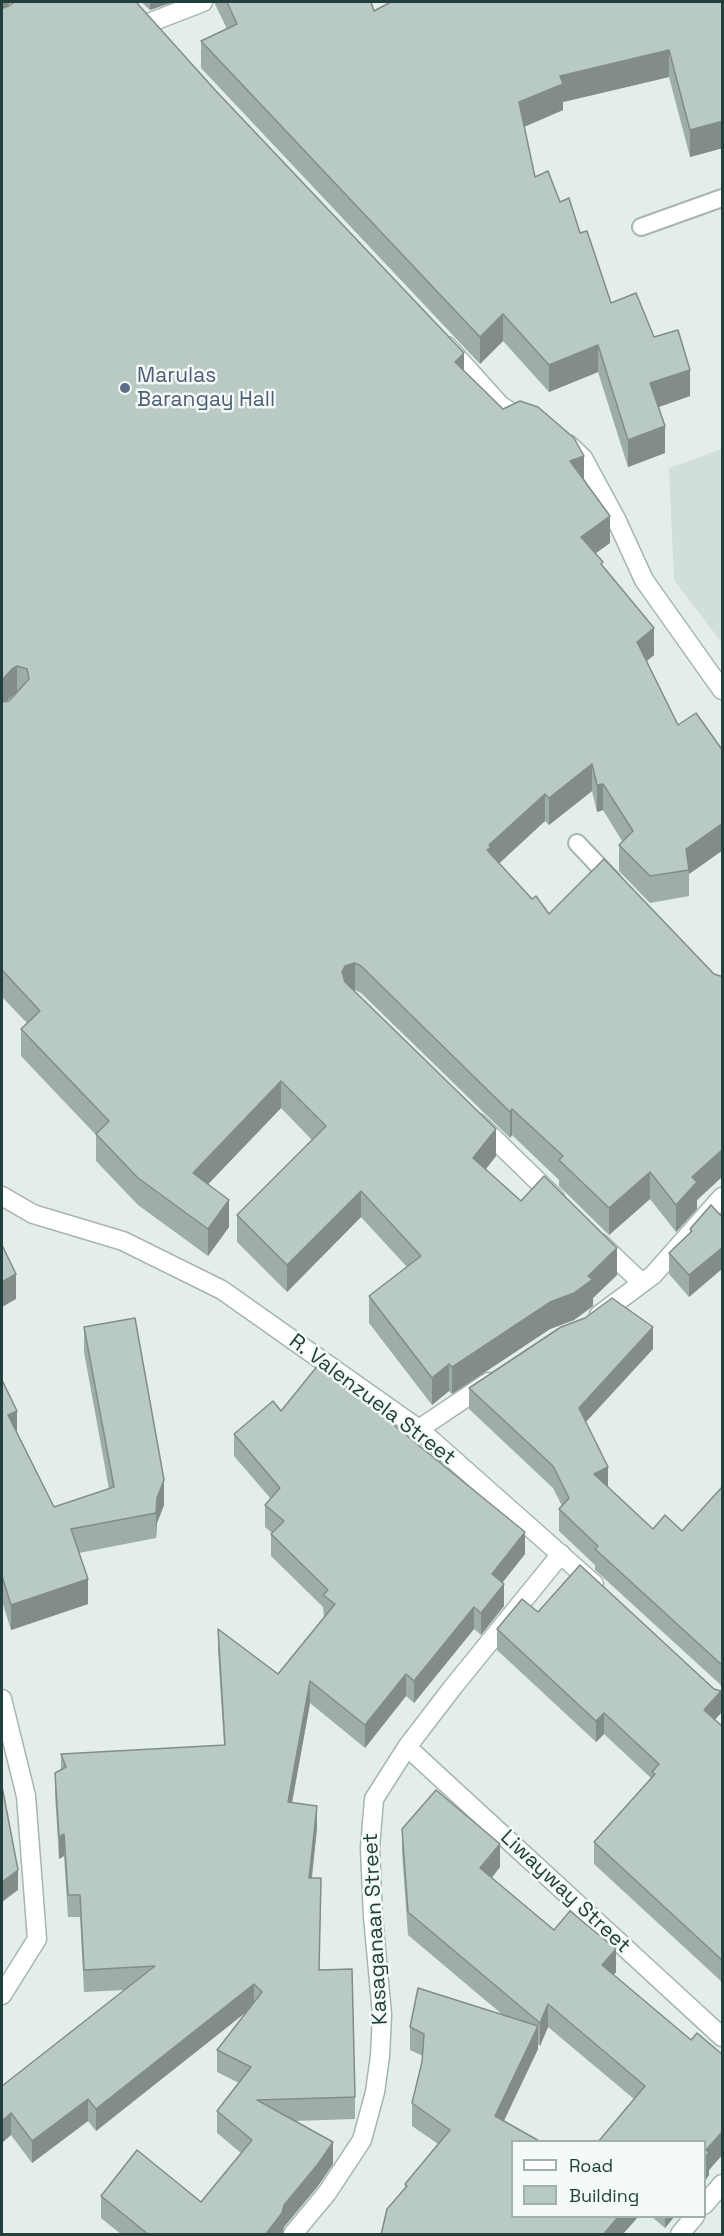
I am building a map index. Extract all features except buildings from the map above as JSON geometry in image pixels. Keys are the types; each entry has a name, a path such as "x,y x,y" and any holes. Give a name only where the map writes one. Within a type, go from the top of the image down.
{"street":[{"path":"146,24 203,2"},
{"path":"134,9 162,41"},
{"path":"434,332 483,383 500,405 514,414 548,427 583,458 616,519 644,580 723,690"},
{"path":"464,1109 566,1209"},
{"name":"R. Valenzuela Street","path":"2,1196 33,1214 123,1241 222,1290 419,1429 604,1593"},
{"path":"588,1323 653,1275 723,1197"},
{"path":"591,1233 642,1283"},
{"path":"419,1429 507,1370"},
{"name":"Kasaganaan Street","path":"293,2235 327,2193 362,2140 375,2092 382,2014 373,1917 370,1848 374,1799 407,1747 561,1554"},
{"path":"2,1699 26,1796 37,1939 2,1995"},
{"name":"Liwayway Street","path":"407,1747 723,2037"},
{"path":"706,2204 723,2184"},
{"path":"680,2235 694,2218"}],"lane":[{"path":"641,226 723,198"},
{"path":"577,843 626,893"}],"shaded area":[{"path":"722,449 722,643 674,580 669,468"}],"place":[{"name":"Marulas Barangay Hall","path":"125,388"}]}
